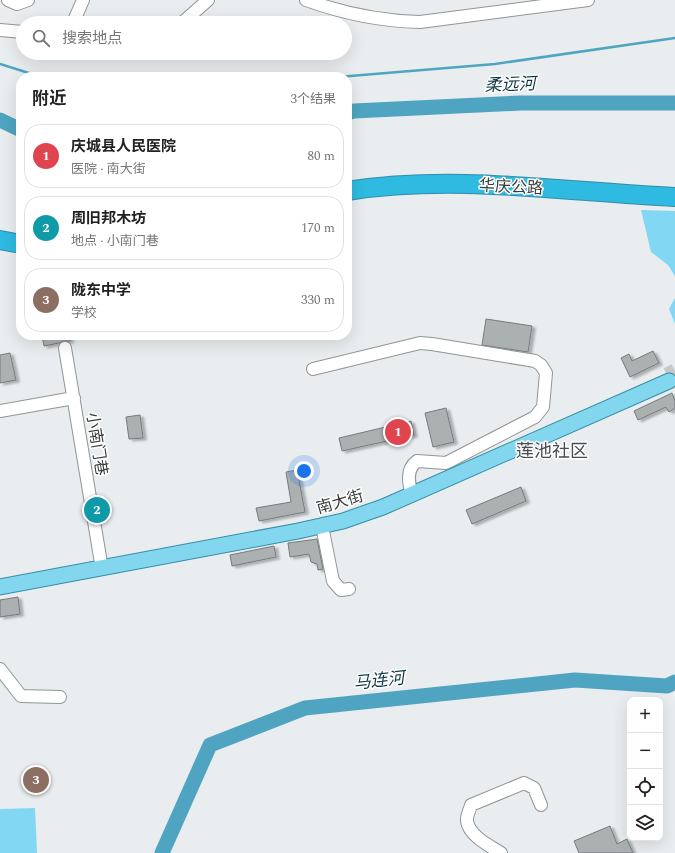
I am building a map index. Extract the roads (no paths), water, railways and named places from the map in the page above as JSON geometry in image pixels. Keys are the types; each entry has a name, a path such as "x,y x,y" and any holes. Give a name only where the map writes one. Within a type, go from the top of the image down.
{"highway":[{"name":"华庆公路","path":"352,191 378,186 463,184 675,197"},
{"name":"华庆公路","path":"352,195 416,188 448,188 675,201"},
{"path":"0,240 16,243"},
{"path":"0,244 16,247"}],"main road":[{"name":"南大街","path":"0,579 101,565 322,526 383,507 411,491 668,378"},
{"name":"南大街","path":"0,587 321,518 411,491"}],"street":[{"path":"8,0 17,4 28,0"},
{"path":"76,16 84,0"},
{"path":"190,16 208,0"},
{"path":"306,0 330,9 402,22 420,22 588,0"},
{"path":"420,22 446,15 559,0"},
{"path":"0,30 16,31"},
{"path":"313,369 420,343 535,361 541,365 546,373 545,396 543,407 535,417 446,463 416,460 412,464 408,477 411,491"},
{"name":"小南门巷","path":"66,348 101,565"},
{"path":"0,411 74,398"},
{"path":"322,526 332,582 341,590 349,589"},
{"path":"0,669 21,696 60,697"},
{"path":"502,853 482,841 470,830 467,820 471,805 524,783 534,788 541,805"}],"waterway":[{"path":"352,76 495,64 675,38"},
{"path":"0,64 26,72"},
{"name":"柔远河","path":"352,112 521,103 675,103"},
{"name":"柔远河","path":"0,120 16,128"},
{"name":"马连河","path":"162,853 210,745 305,708 575,680 667,686 675,682"}],"tunnel":[{"path":"667,375 675,371"}],"place":[{"name":"庆城县人民医院","path":"398,432"},
{"name":"周旧邦木坊","path":"97,510"},
{"name":"陇东中学","path":"36,780"}],"district":[{"name":"莲池社区","path":"552,451"}]}
